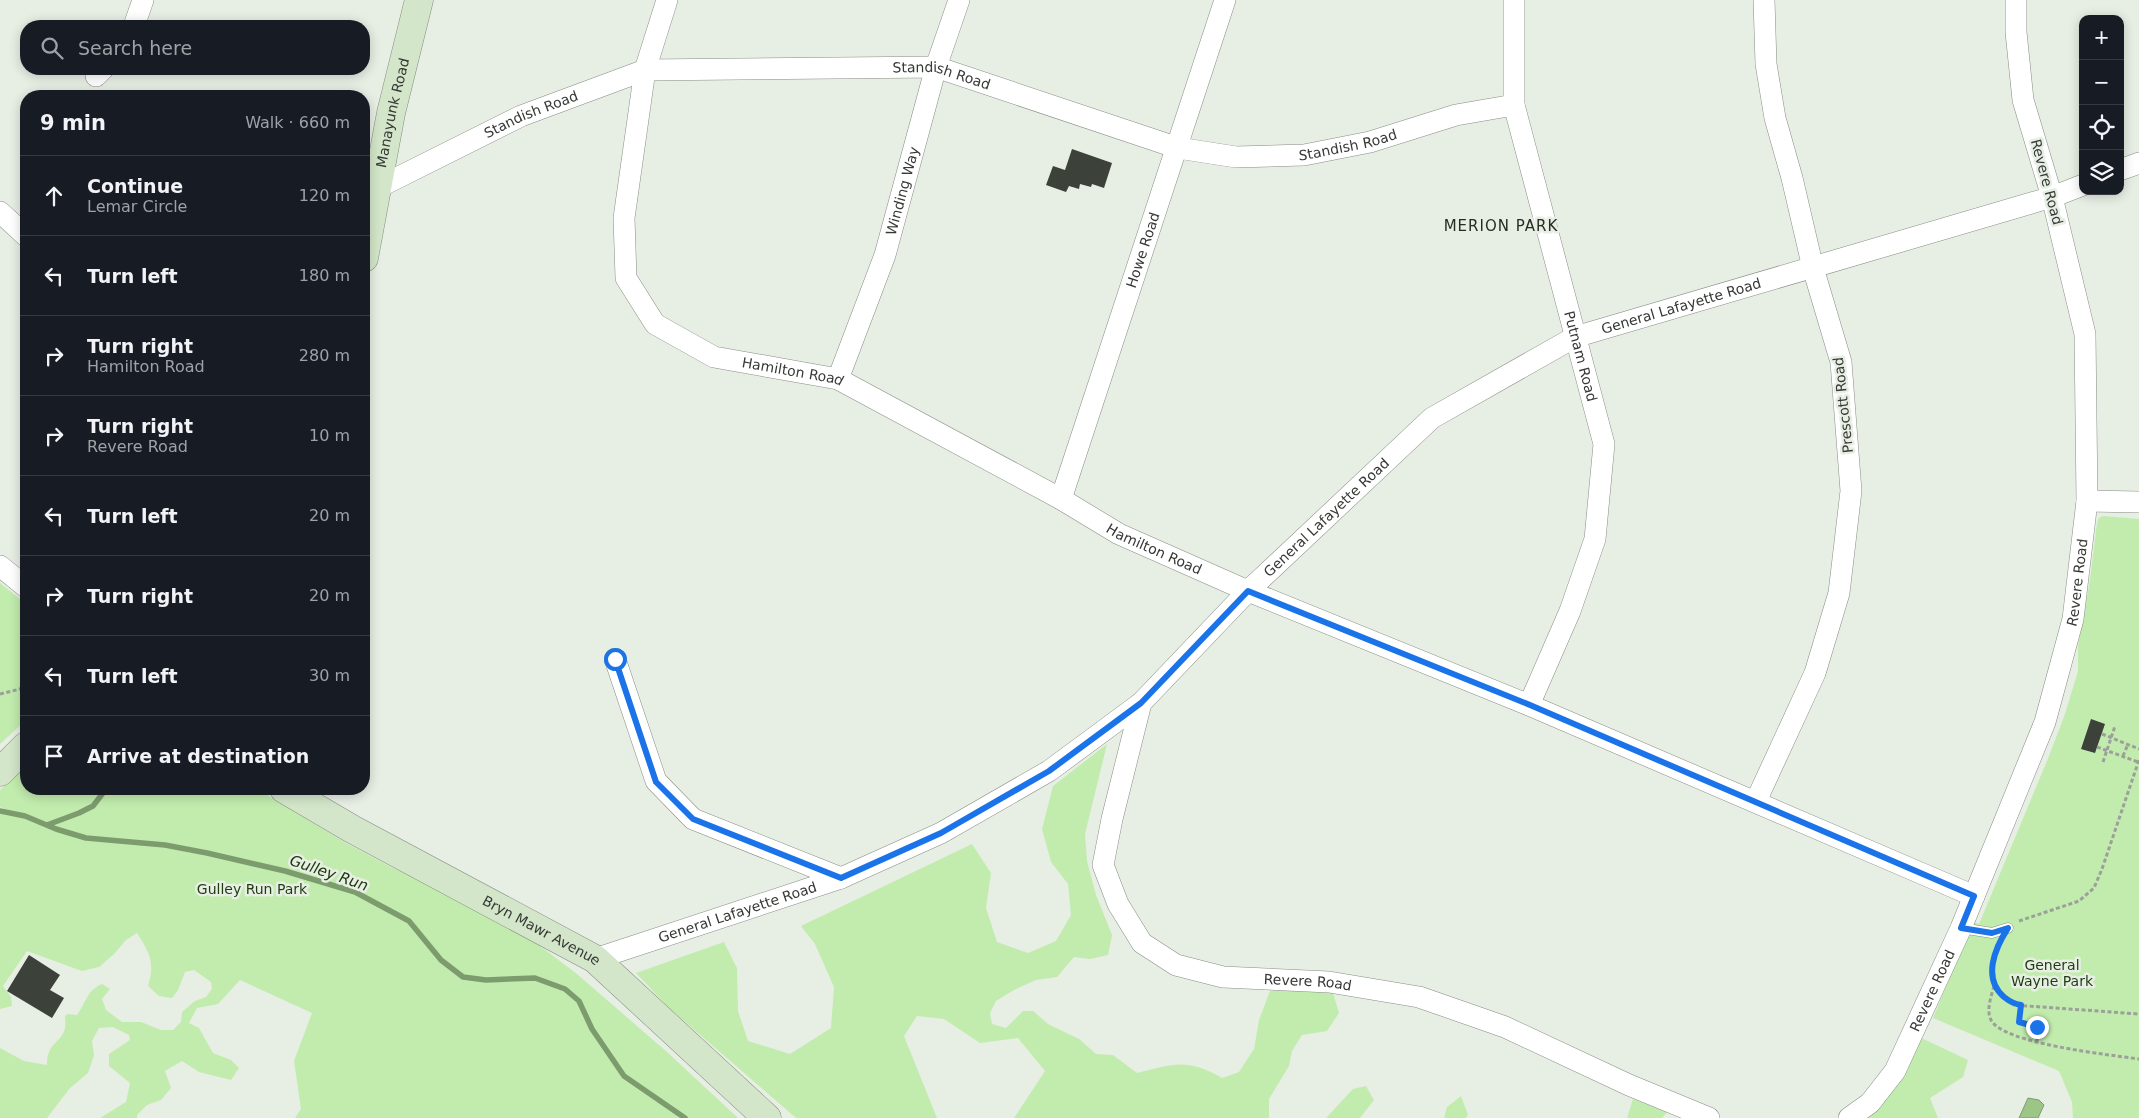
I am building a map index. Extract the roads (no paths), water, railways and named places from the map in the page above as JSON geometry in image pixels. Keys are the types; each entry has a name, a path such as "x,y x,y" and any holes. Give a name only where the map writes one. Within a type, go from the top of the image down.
{"street":[{"path":"136,20 142,0"},
{"name":"Manayunk Road","path":"370,226 391,114 419,0"},
{"name":"Hamilton Road","path":"667,0 646,70 624,218 626,278 655,324 714,357 838,379 1061,499 1120,534 1248,591 1530,705 1974,896"},
{"name":"Winding Way","path":"838,379 885,255 936,67 959,0"},
{"name":"Howe Road","path":"1061,499 1178,148 1225,0"},
{"name":"Putnam Road","path":"1514,0 1514,105 1604,444 1595,539 1570,611 1530,705"},
{"name":"Prescott Road","path":"1756,802 1815,673 1839,593 1851,491 1840,362 1813,268 1792,178 1775,118 1766,64 1764,0"},
{"name":"Revere Road","path":"1849,1118 1870,1103 1895,1071 1961,928 2045,722 2073,619 2087,501 2085,334 2052,196 2024,100 2016,32 2016,0"},
{"name":"Standish Road","path":"377,188 521,116 646,70 936,67 1178,148 1236,157 1304,155 1370,142 1456,116 1514,105"},
{"path":"2124,169 2139,163"},
{"name":"General Lafayette Road","path":"595,959 841,878 941,833 1049,771 1141,703 1248,591 1432,418 1575,337 1813,268 2052,196 2079,186"},
{"path":"0,212 20,230"},
{"path":"2087,501 2139,502"},
{"path":"0,566 20,582"},
{"path":"615,659 656,782 693,819 841,878"},
{"name":"Revere Road","path":"1141,703 1112,819 1103,865 1118,904 1142,943 1176,965 1223,977 1329,982 1419,997 1505,1027 1629,1085 1709,1118"},
{"path":"0,772 20,752"},
{"name":"Bryn Mawr Avenue","path":"294,795 352,829 595,959 768,1118"}],"lane":[{"path":"1961,928 1992,933 2008,928"}],"waterway":[{"path":"47,825 93,806 101,795"},
{"name":"Gulley Run","path":"0,811 25,816 56,829 86,838 165,845 207,853 285,871 355,892 409,921 441,960 463,977 486,980 535,978 565,989 579,1001 592,1029 624,1076 685,1118"}],"district":[{"name":"MERION PARK","path":"1501,226"}],"park label":[{"name":"Gulley Run Park","path":"252,889"},
{"name":"General Wayne Park","path":"2052,974"}]}
